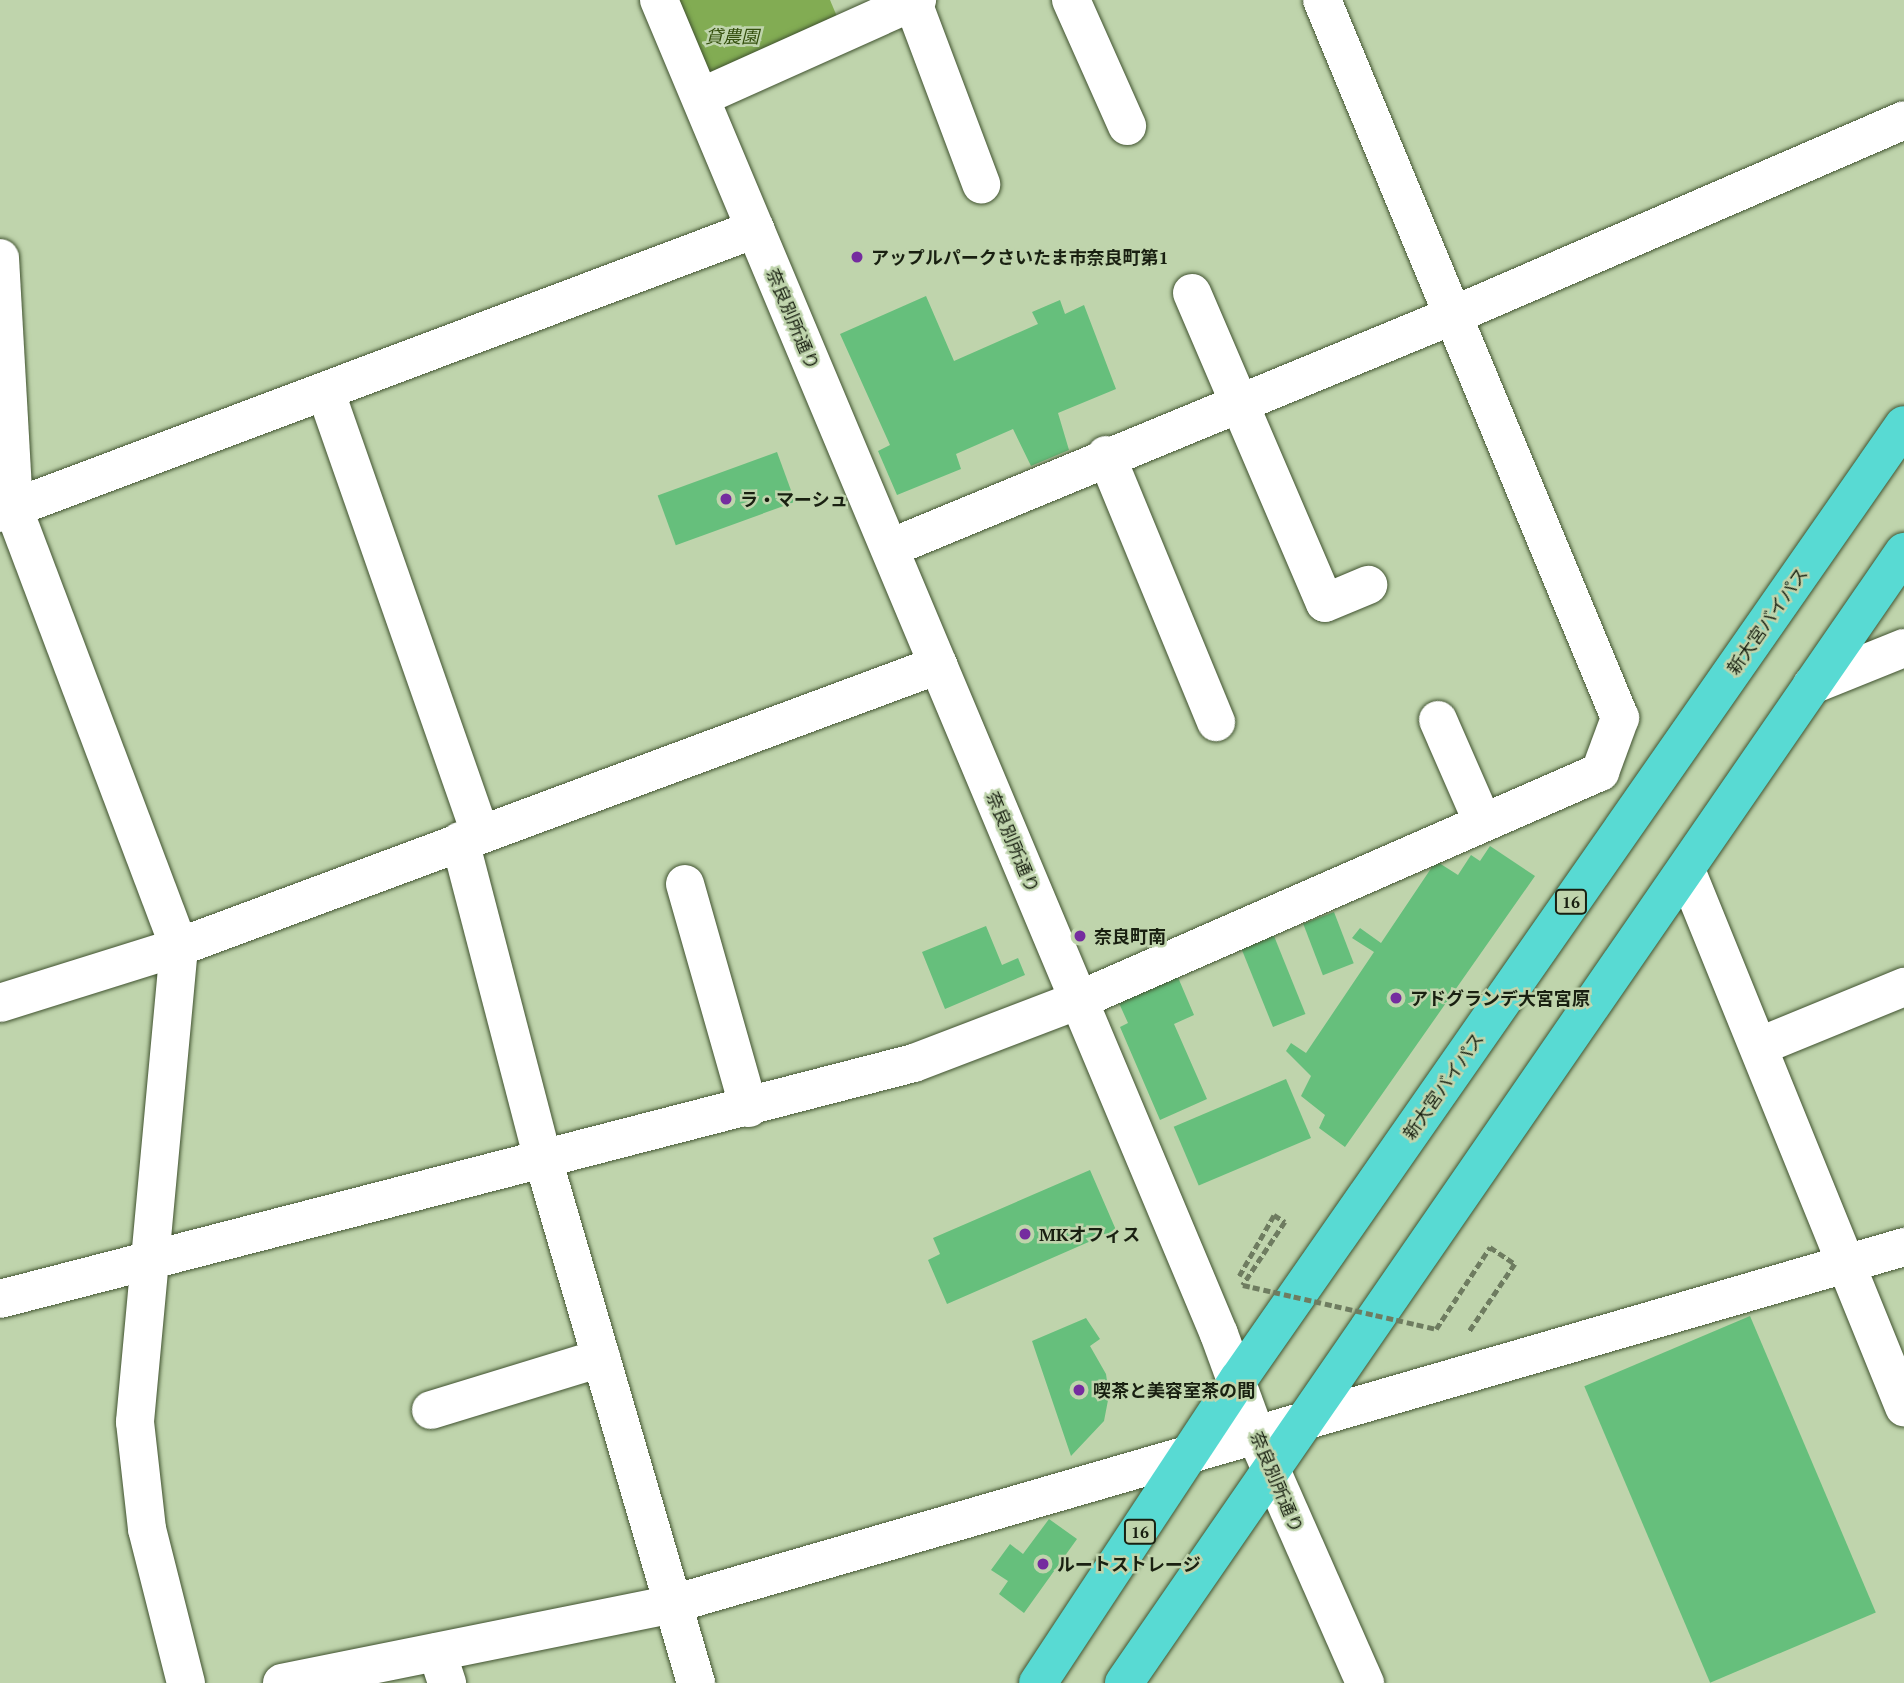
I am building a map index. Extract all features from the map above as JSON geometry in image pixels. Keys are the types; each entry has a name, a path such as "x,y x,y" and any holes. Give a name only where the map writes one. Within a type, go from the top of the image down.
{"highway":[{"name":"新大宮バイパス","path":"1038,1683 1238,1380 1904,425"},
{"path":"1124,1683 1263,1453 1304,1424 1904,552"}],"street":[{"name":"奈良別所通り","path":"659,0 1238,1380 1263,1453 1365,1683"},
{"path":"1071,0 1128,126"},
{"path":"0,1298 749,1108 914,1063 1079,1000 1600,772 1620,718 1322,0"},
{"path":"701,97 914,1 981,184"},
{"path":"890,548 1106,455 1454,315 1904,120"},
{"path":"7,511 326,393 755,229"},
{"path":"0,258 7,511 178,947 150,1260 136,1472 186,1683"},
{"path":"1192,293 1325,603 1368,585"},
{"path":"326,393 470,837 543,1159 696,1683"},
{"path":"1106,455 1216,722"},
{"path":"1812,685 1904,648"},
{"path":"0,1003 178,947 938,664"},
{"path":"1438,720 1483,823"},
{"path":"1686,870 1760,1046 1904,1407"},
{"path":"685,884 749,1108"},
{"path":"1760,1046 1904,987"},
{"path":"1304,1424 1904,1247"},
{"path":"431,1410 601,1359"},
{"path":"282,1683 441,1668 1191,1455 1263,1453"}],"path":[{"path":"1240,1266 1274,1216 1285,1222 1243,1285 1436,1329 1490,1247 1515,1264 1462,1342"}],"green space":[{"name":"貸農園","path":"678,0 830,0 841,26 728,77 707,71"}],"building":[{"path":"926,296 954,361 1038,324 1032,312 1060,300 1065,314 1084,305 1116,389 1058,413 1069,450 1031,466 1013,429 956,454 961,469 897,495 878,451 890,445 840,334"},
{"name":"ラ・マーシュ","path":"777,452 795,502 676,545 658,495"},
{"name":"アドグランデ大宮宮原","path":"1490,846 1535,876 1345,1147 1319,1128 1325,1115 1301,1096 1311,1076 1286,1051 1291,1043 1306,1053 1374,952 1352,938 1360,928 1381,943 1436,861 1458,875 1471,855 1480,861"},
{"path":"1334,912 1354,963 1323,975 1303,924"},
{"path":"986,926 1002,965 1018,958 1025,975 945,1009 922,952"},
{"path":"1274,936 1305,1014 1273,1027 1242,949"},
{"path":"1177,975 1194,1015 1174,1024 1207,1099 1160,1120 1120,1027 1128,1023 1118,1001"},
{"path":"1286,1079 1311,1138 1199,1186 1174,1127"},
{"name":"MKオフィス","path":"1090,1170 1116,1230 947,1304 928,1260 940,1254 933,1238"},
{"path":"1750,1316 1876,1612 1710,1683 1584,1386"},
{"path":"1086,1318 1100,1339 1090,1346 1106,1374 1109,1395 1104,1421 1071,1456 1032,1341"},
{"path":"1049,1519 1077,1539 1024,1613 999,1594 1008,1581 991,1570 1010,1544 1023,1554"}],"place":[{"name":"アップルパークさいたま市奈良町第1","path":"857,257"},
{"name":"ラ・マーシュ","path":"726,499"},
{"name":"奈良町南","path":"1080,936"},
{"name":"アドグランデ大宮宮原","path":"1396,998"},
{"name":"MKオフィス","path":"1025,1234"},
{"name":"喫茶と美容室茶の間","path":"1079,1390"},
{"name":"ルートストレージ","path":"1043,1564"}]}
